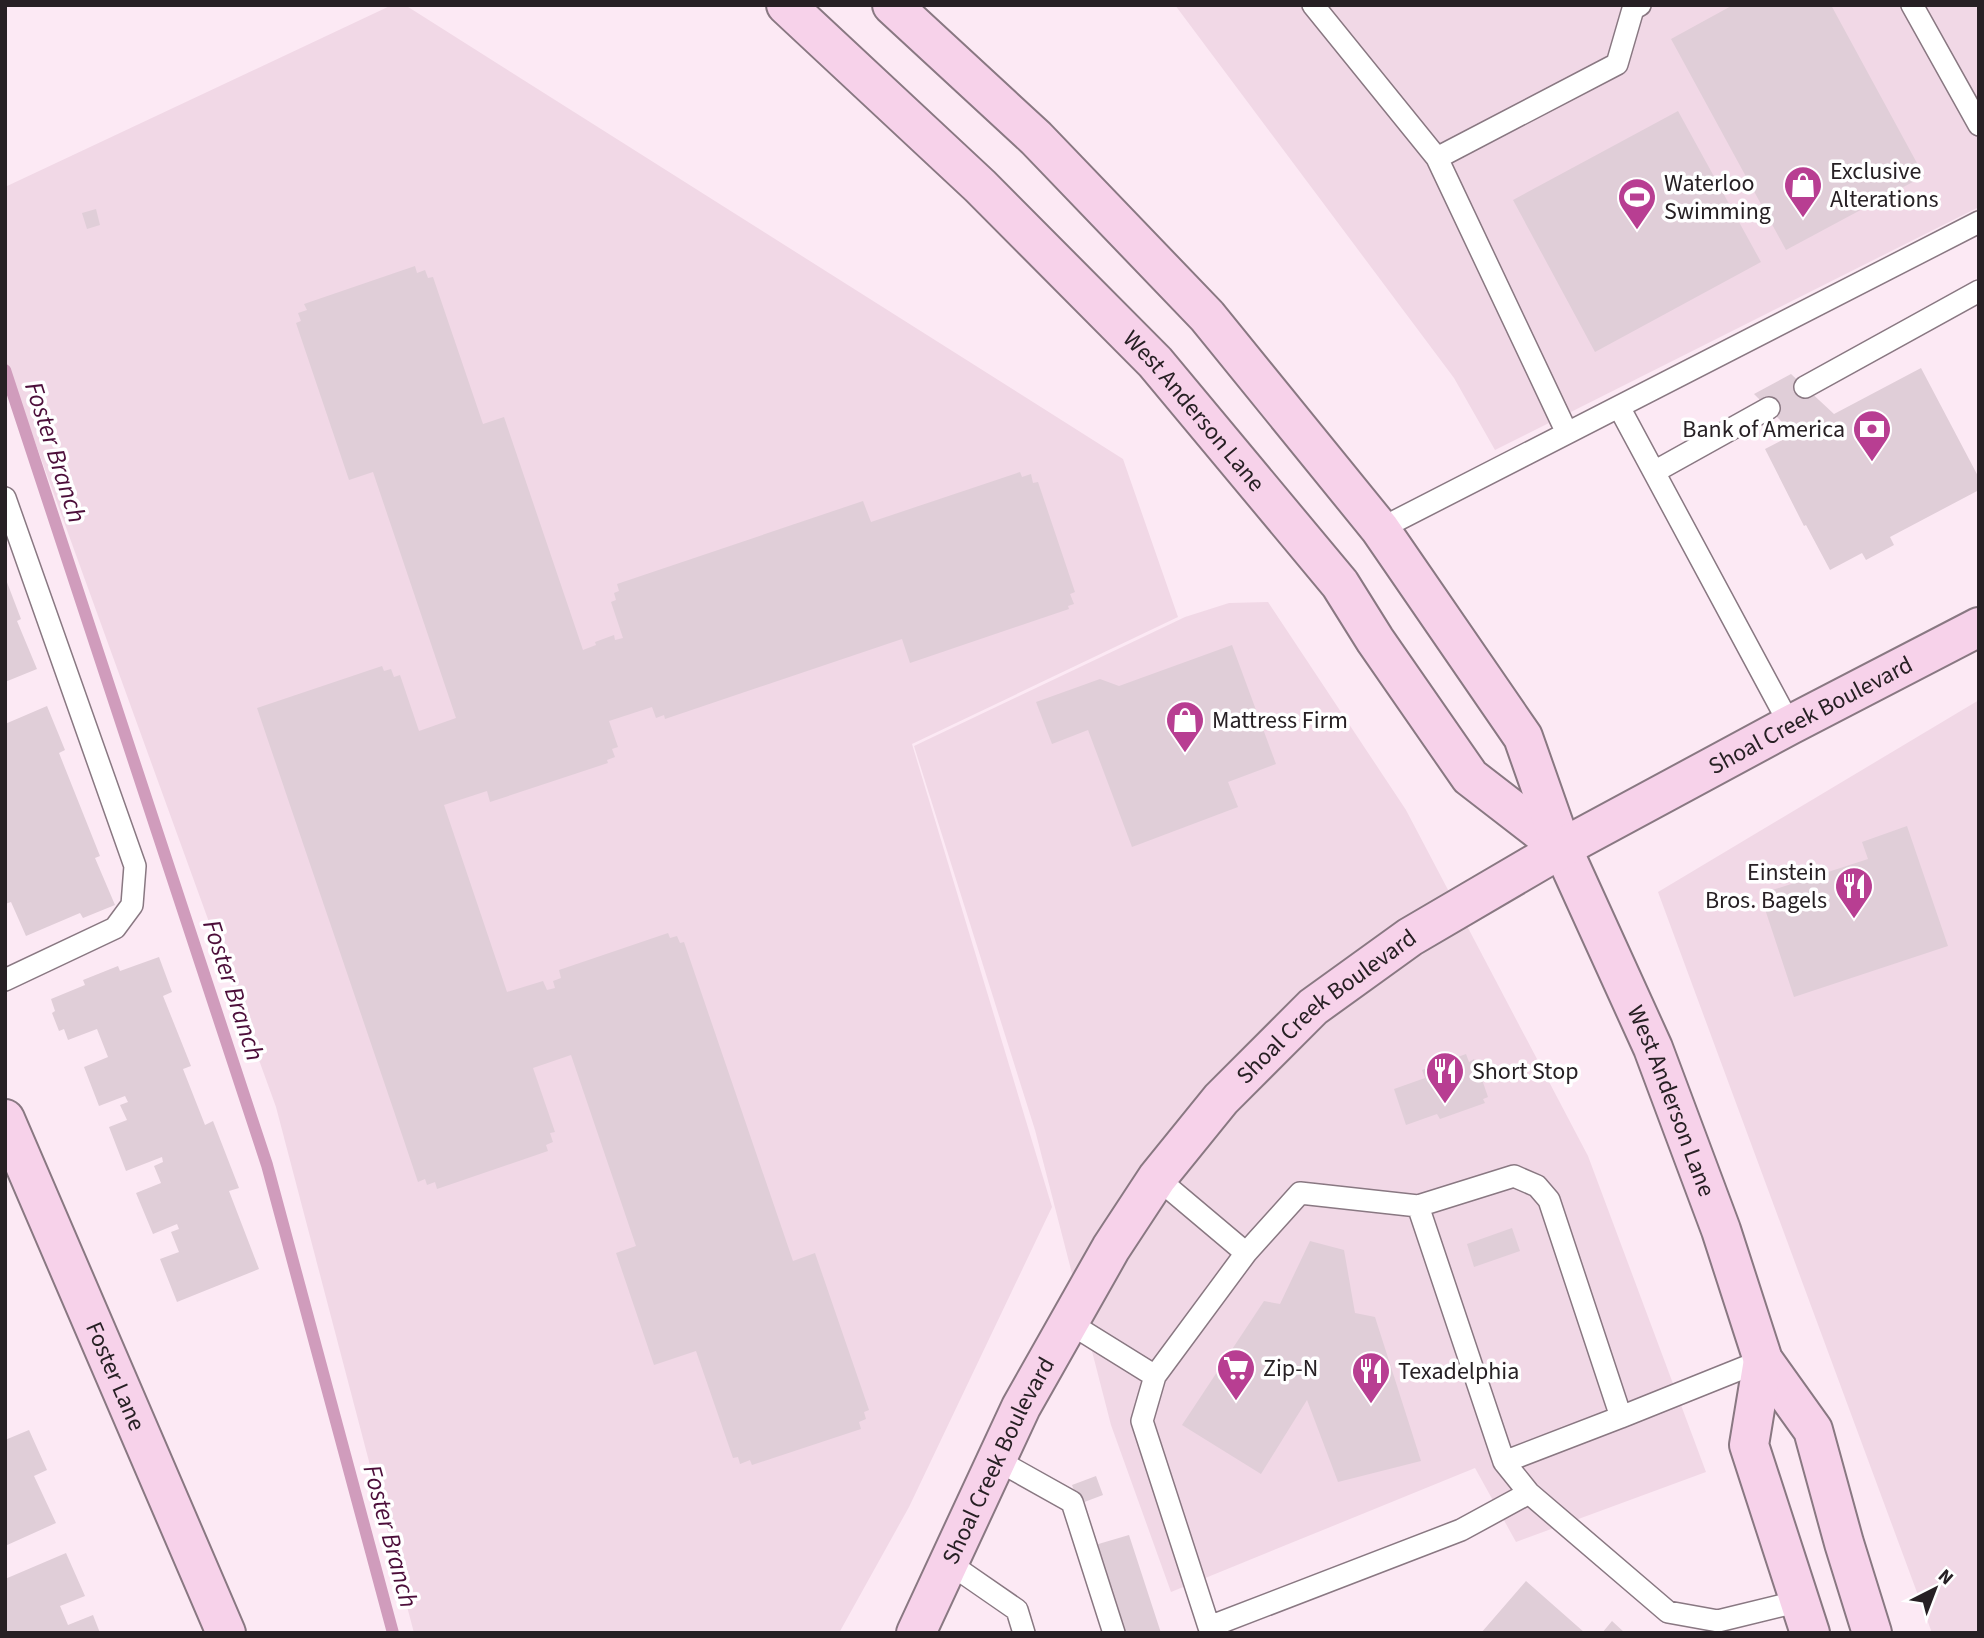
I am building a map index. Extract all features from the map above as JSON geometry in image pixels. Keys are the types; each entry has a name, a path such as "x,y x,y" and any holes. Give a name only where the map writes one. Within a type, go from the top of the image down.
{"main road":[{"name":"West Anderson Lane","path":"892,5 1036,138 1207,317 1380,529 1523,737 1562,848 1653,1048 1721,1230 1763,1360 1813,1430 1872,1633"},
{"name":"West Anderson Lane","path":"790,9 980,186 1156,362 1340,584 1375,640 1470,777 1562,848"},
{"name":"Shoal Creek Boulevard","path":"916,1633 1021,1407 1111,1248 1157,1178 1221,1099 1313,1007 1410,937 1562,848 1979,627"},
{"name":"Foster Lane","path":"5,1119 226,1633"},
{"name":"West Anderson Lane","path":"1763,1360 1749,1445 1805,1617"}],"lane":[{"path":"1313,5 1437,158 1567,433"},
{"path":"1437,158 1617,64 1633,9 1640,5"},
{"path":"1912,5 1979,125"},
{"path":"1380,529 1979,222"},
{"path":"1805,387 1979,291"},
{"path":"1619,407 1790,725"},
{"path":"1654,472 1769,408"},
{"path":"5,498 135,866 132,905 115,928 5,981"},
{"path":"1529,1493 1461,1530 1210,1630 1142,1421 1155,1376 1246,1253 1300,1193 1418,1206 1514,1176 1537,1186 1549,1200 1621,1417"},
{"path":"1157,1178 1246,1253"},
{"path":"1418,1206 1504,1462 1529,1493 1668,1612 1718,1621 1805,1617"},
{"path":"1068,1322 1155,1376"},
{"path":"1504,1462 1763,1360"},
{"path":"997,1460 1072,1502 1114,1633"},
{"path":"949,1563 1017,1610 1024,1633"}],"shaded area":[{"path":"392,5 405,5 1123,459 1178,617 912,744 1052,1207 909,1507 839,1633 414,1633 276,1107 5,359 5,187"},
{"path":"1175,5 1979,5 1979,207 1495,450 1454,378"},
{"path":"1268,602 1406,810 1588,1156 1706,1472 1516,1542 1475,1468 1171,1592 1111,1425 1035,1130 914,746 1185,617 1229,603"},
{"path":"1979,700 1979,1633 1932,1633 1658,892"}],"building":[{"path":"1733,5 1831,5 1924,176 1786,250 1671,39"},
{"name":"Waterloo Swimming","path":"1678,111 1761,262 1595,352 1513,200"},
{"path":"96,209 100,225 87,229 82,213"},
{"path":"415,266 417,273 425,270 428,278 433,277 483,424 504,417 583,650 614,635 615,640 623,638 611,602 616,600 614,593 619,591 617,584 863,501 871,522 1020,472 1022,477 1031,474 1033,483 1038,482 1075,592 1070,594 1074,604 1068,606 1069,609 910,663 902,639 665,719 664,715 656,718 652,707 609,721 618,747 612,749 615,757 607,760 608,763 490,802 487,791 444,805 507,992 543,981 547,990 555,988 553,981 561,978 559,970 668,933 670,938 677,936 680,943 684,942 793,1261 815,1253 869,1410 864,1412 866,1419 859,1422 861,1429 752,1465 750,1460 740,1464 738,1457 733,1458 696,1351 654,1365 616,1253 636,1246 571,1055 533,1068 555,1132 550,1133 553,1142 546,1145 548,1151 437,1189 435,1182 427,1185 425,1179 418,1182 257,708 382,666 384,671 391,669 394,677 400,675 419,731 456,718 373,472 349,480 296,323 301,321 298,313 307,310 304,304"},
{"name":"Bank of America","path":"1921,368 1979,478 1979,490 1890,537 1894,545 1866,560 1862,553 1830,570 1765,449 1794,434 1754,394 1791,374 1834,414"},
{"path":"5,577 21,619 17,621 37,669 5,682"},
{"name":"Mattress Firm","path":"1232,645 1276,764 1228,782 1238,807 1132,847 1088,730 1052,744 1036,702 1100,679 1119,686"},
{"path":"47,706 65,750 59,753 100,856 95,858 115,905 83,918 80,913 26,936 11,902 5,904 5,724"},
{"name":"Einstein Bros. Bagels","path":"1907,826 1948,946 1794,997 1760,894 1868,859 1862,842"},
{"path":"159,957 172,992 163,996 191,1066 183,1069 205,1125 213,1121 239,1188 229,1191 259,1269 177,1302 160,1259 179,1252 171,1232 179,1229 177,1224 153,1234 136,1193 161,1183 154,1166 163,1162 162,1157 126,1171 109,1127 127,1120 120,1105 128,1102 125,1096 99,1106 84,1067 108,1057 97,1029 68,1040 64,1029 59,1031 52,1013 55,1011 51,999 85,985 83,980 118,966 120,971"},
{"path":"1466,1054 1469,1062 1474,1059 1476,1062 1488,1097 1483,1099 1485,1103 1440,1119 1437,1114 1406,1125 1394,1089 1425,1078 1422,1070"},
{"path":"1512,1228 1520,1251 1474,1267 1467,1244"},
{"path":"1310,1241 1344,1250 1355,1313 1375,1317 1421,1461 1338,1482 1307,1400 1261,1474 1182,1425 1264,1301 1280,1304"},
{"path":"29,1430 47,1470 34,1476 56,1523 5,1546 5,1440"},
{"path":"1096,1476 1103,1495 1079,1504 1072,1485"},
{"path":"1129,1535 1161,1633 1123,1633 1095,1545"},
{"path":"66,1553 85,1596 60,1606 68,1625 93,1615 100,1633 5,1633 5,1579"},
{"path":"1526,1581 1585,1633 1481,1633"},
{"path":"1612,1621 1625,1633 1602,1633"}],"waterway":[{"name":"Foster Branch","path":"5,370 267,1165 393,1633"}],"place":[{"name":"Exclusive Alterations","path":"1803,219"},
{"name":"Waterloo Swimming","path":"1637,231"},
{"name":"Bank of America","path":"1872,463"},
{"name":"Mattress Firm","path":"1185,754"},
{"name":"Einstein Bros. Bagels","path":"1854,920"},
{"name":"Short Stop","path":"1445,1105"},
{"name":"Zip-N","path":"1236,1402"},
{"name":"Texadelphia","path":"1371,1405"}]}
